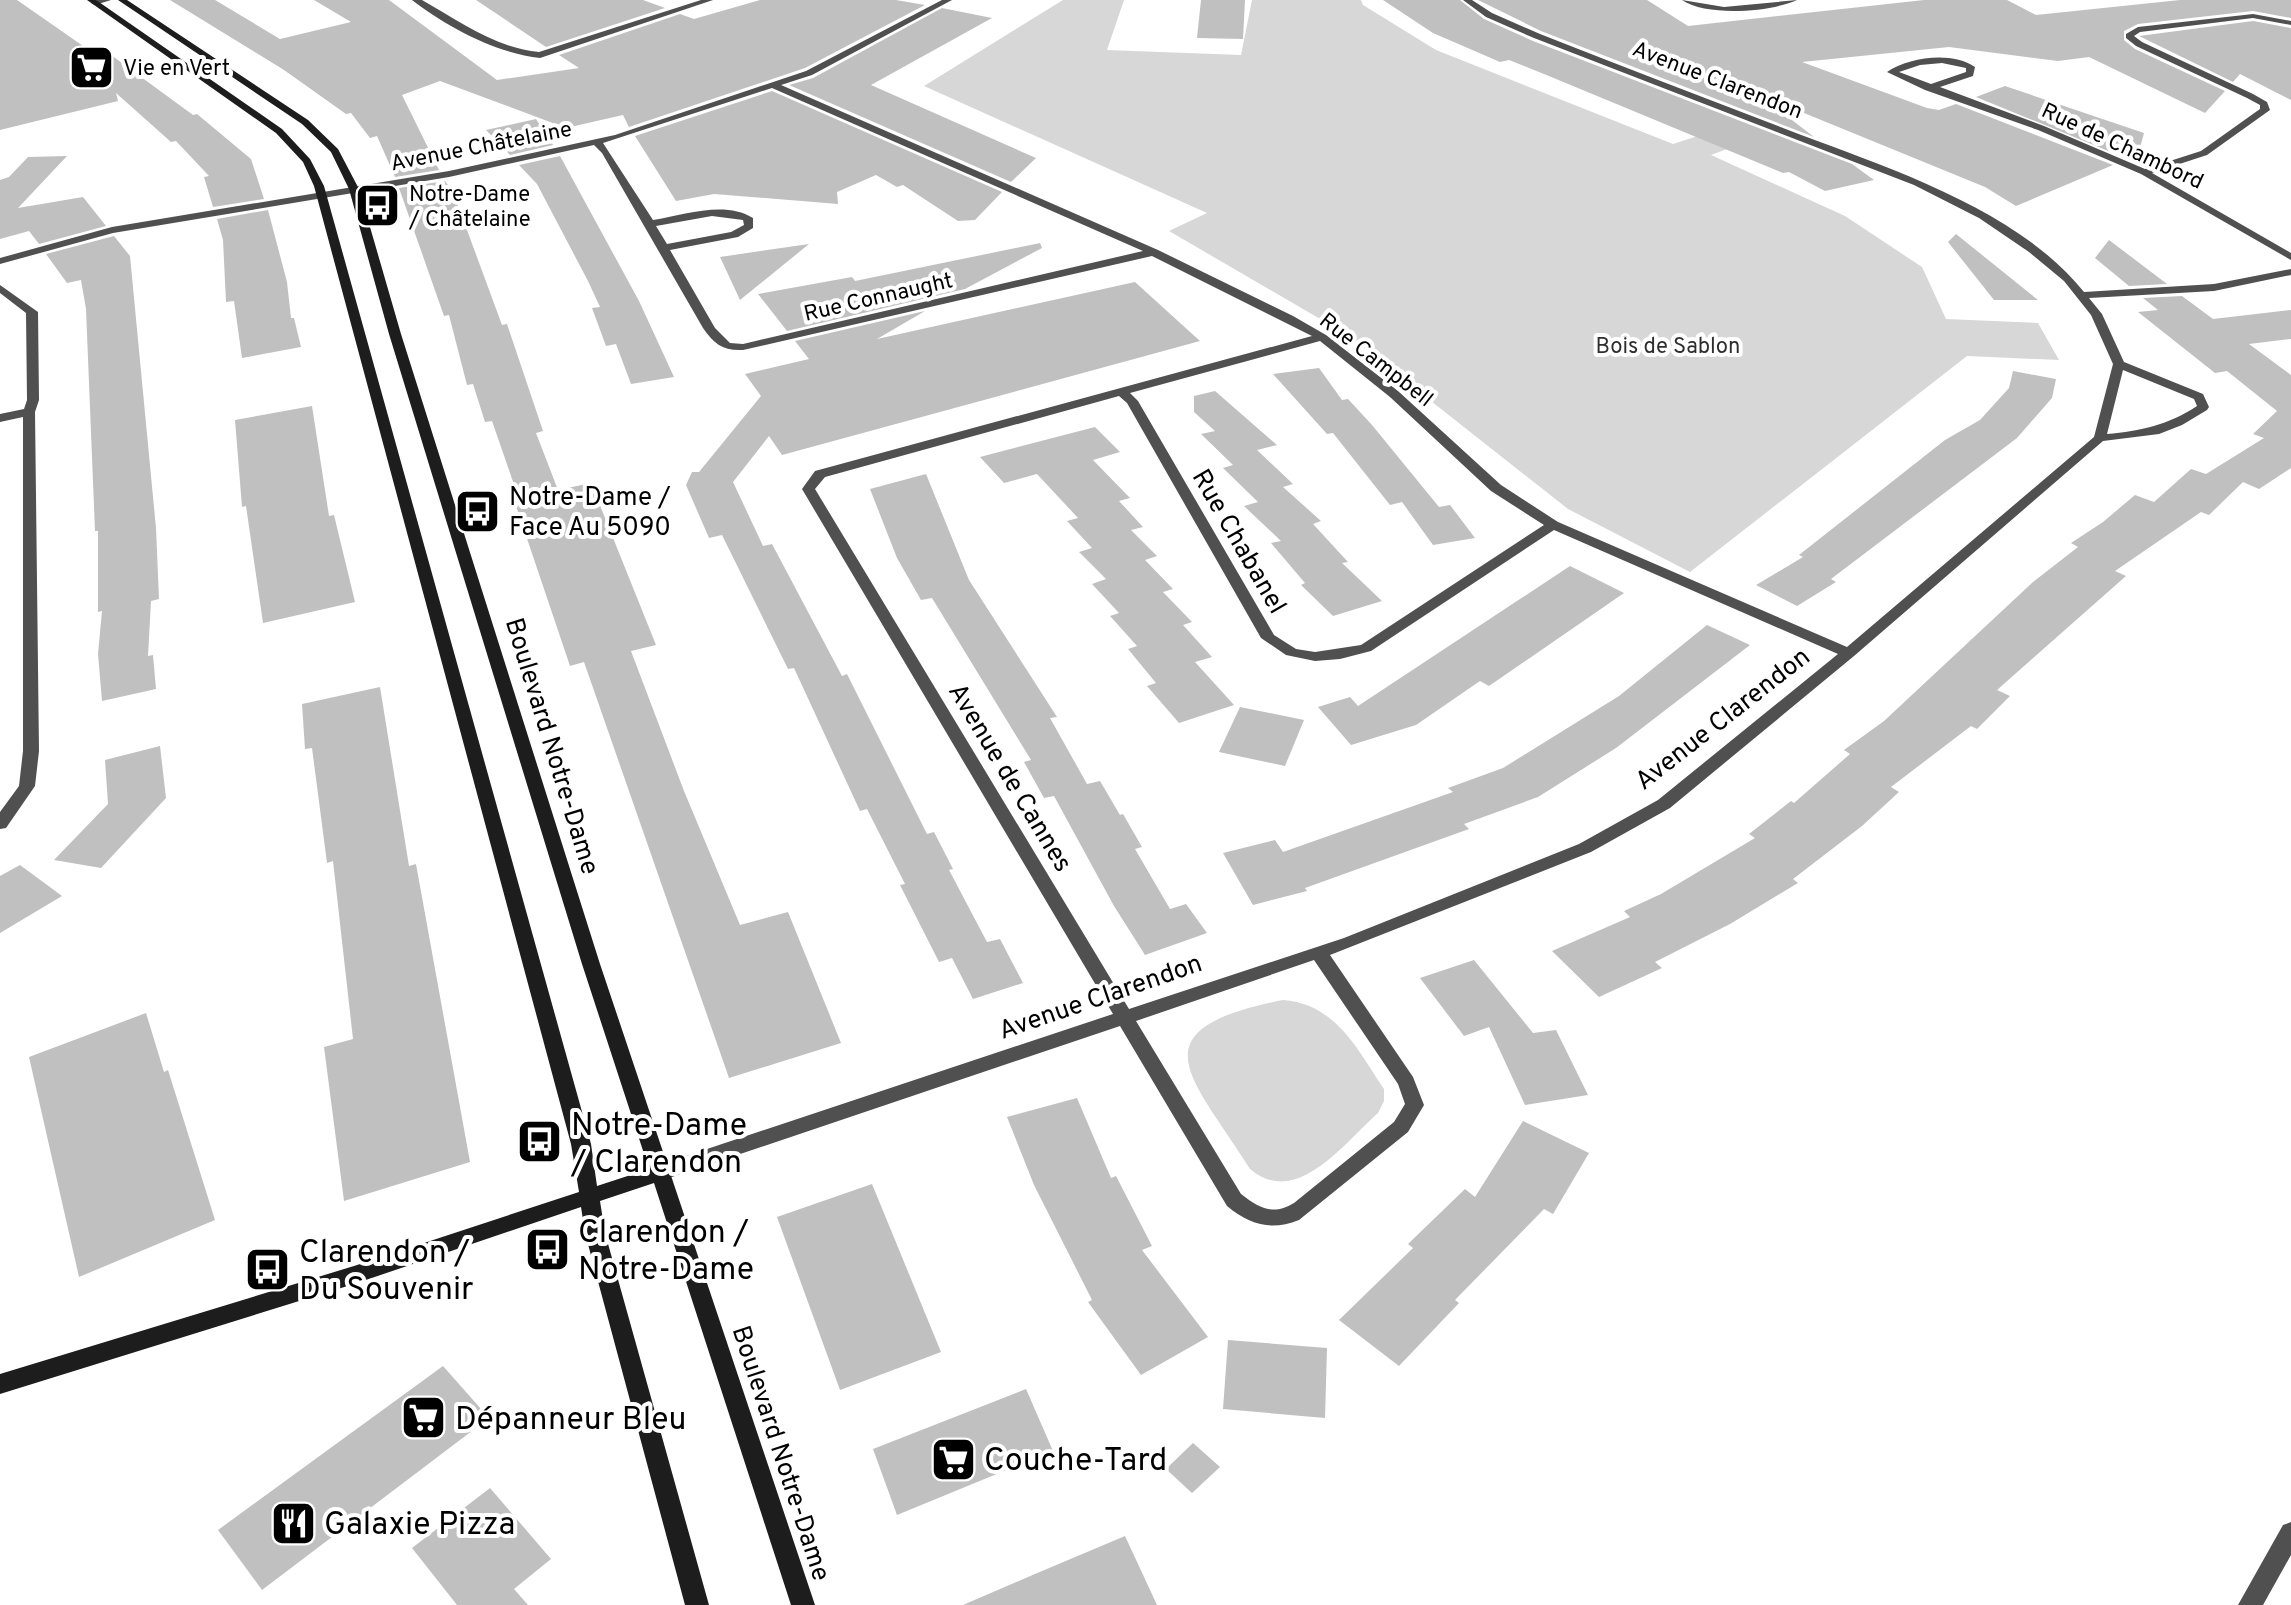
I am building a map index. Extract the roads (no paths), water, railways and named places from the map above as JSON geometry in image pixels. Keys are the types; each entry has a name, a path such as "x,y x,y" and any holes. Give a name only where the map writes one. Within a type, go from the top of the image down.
{"street":[{"path":"93,1 107,0"},
{"name":"Boulevard Notre-Dame","path":"122,0 316,131 341,160 354,189 395,334 660,1173 803,1605"},
{"path":"416,0 507,49 540,55 709,0"},
{"name":"Avenue Châtelaine","path":"0,261 120,228 321,195 597,142 775,86 845,57 948,0"},
{"name":"Avenue Clarendon","path":"1467,0 1489,15 1537,36 1917,183 1983,216 2033,250 2082,295 2096,314 2119,364"},
{"path":"1686,0 1703,8 1717,9 1793,0"},
{"path":"93,1 291,141 307,161 321,195 581,1144 595,1233 697,1605"},
{"path":"2144,172 2204,153 2265,110 2264,104 2250,96 2129,36 2138,30 2253,16 2291,23"},
{"name":"Rue de Chambord","path":"1928,88 1970,74 1971,67 1955,61 1901,67 1891,72 1928,88 2041,128 2144,172 2291,257"},
{"name":"Rue Campbell","path":"775,86 1154,252 1322,337 1394,394 1496,488 1553,525 1849,653"},
{"name":"Rue Connaught","path":"597,142 606,151 719,344 727,348 743,347 1154,252"},
{"path":"650,224 715,213 736,212 748,218 749,226 734,235 663,248"},
{"path":"2082,295 2144,293 2267,279 2291,272"},
{"path":"2267,279 2291,285"},
{"path":"0,288 32,312 33,400 29,412 31,751 27,786 0,824"},
{"name":"Avenue de Cannes","path":"1318,952 1406,1082 1415,1105 1401,1127 1289,1218 1274,1221 1250,1215 1234,1200 808,489 820,474 1322,337"},
{"path":"2119,364 2199,397 2203,407 2177,425 2152,434 2100,438 2119,364"},
{"name":"Rue Chabanel","path":"1122,392 1132,401 1268,638 1284,652 1333,658 1366,648 1553,525"},
{"path":"0,418 29,412"},
{"name":"Avenue Clarendon","path":"0,1384 354,1275 1127,1018 1442,907 1585,848 1664,804 1849,653 2100,438"},
{"path":"2250,1605 2291,1533"}],"place":[{"name":"Vie en Vert","path":"92,67"},
{"name":"Notre-Dame / Châtelaine","path":"378,206"},
{"name":"Notre-Dame / Face Au 5090","path":"478,511"},
{"name":"Notre-Dame / Clarendon","path":"540,1142"},
{"name":"Clarendon / Notre-Dame","path":"547,1249"},
{"name":"Clarendon / Du Souvenir","path":"268,1269"},
{"name":"Dépanneur Bleu","path":"424,1418"},
{"name":"Couche-Tard","path":"953,1459"},
{"name":"Galaxie Pizza","path":"293,1523"}],"park label":[{"name":"Bois de Sablon","path":"1668,345"}]}
